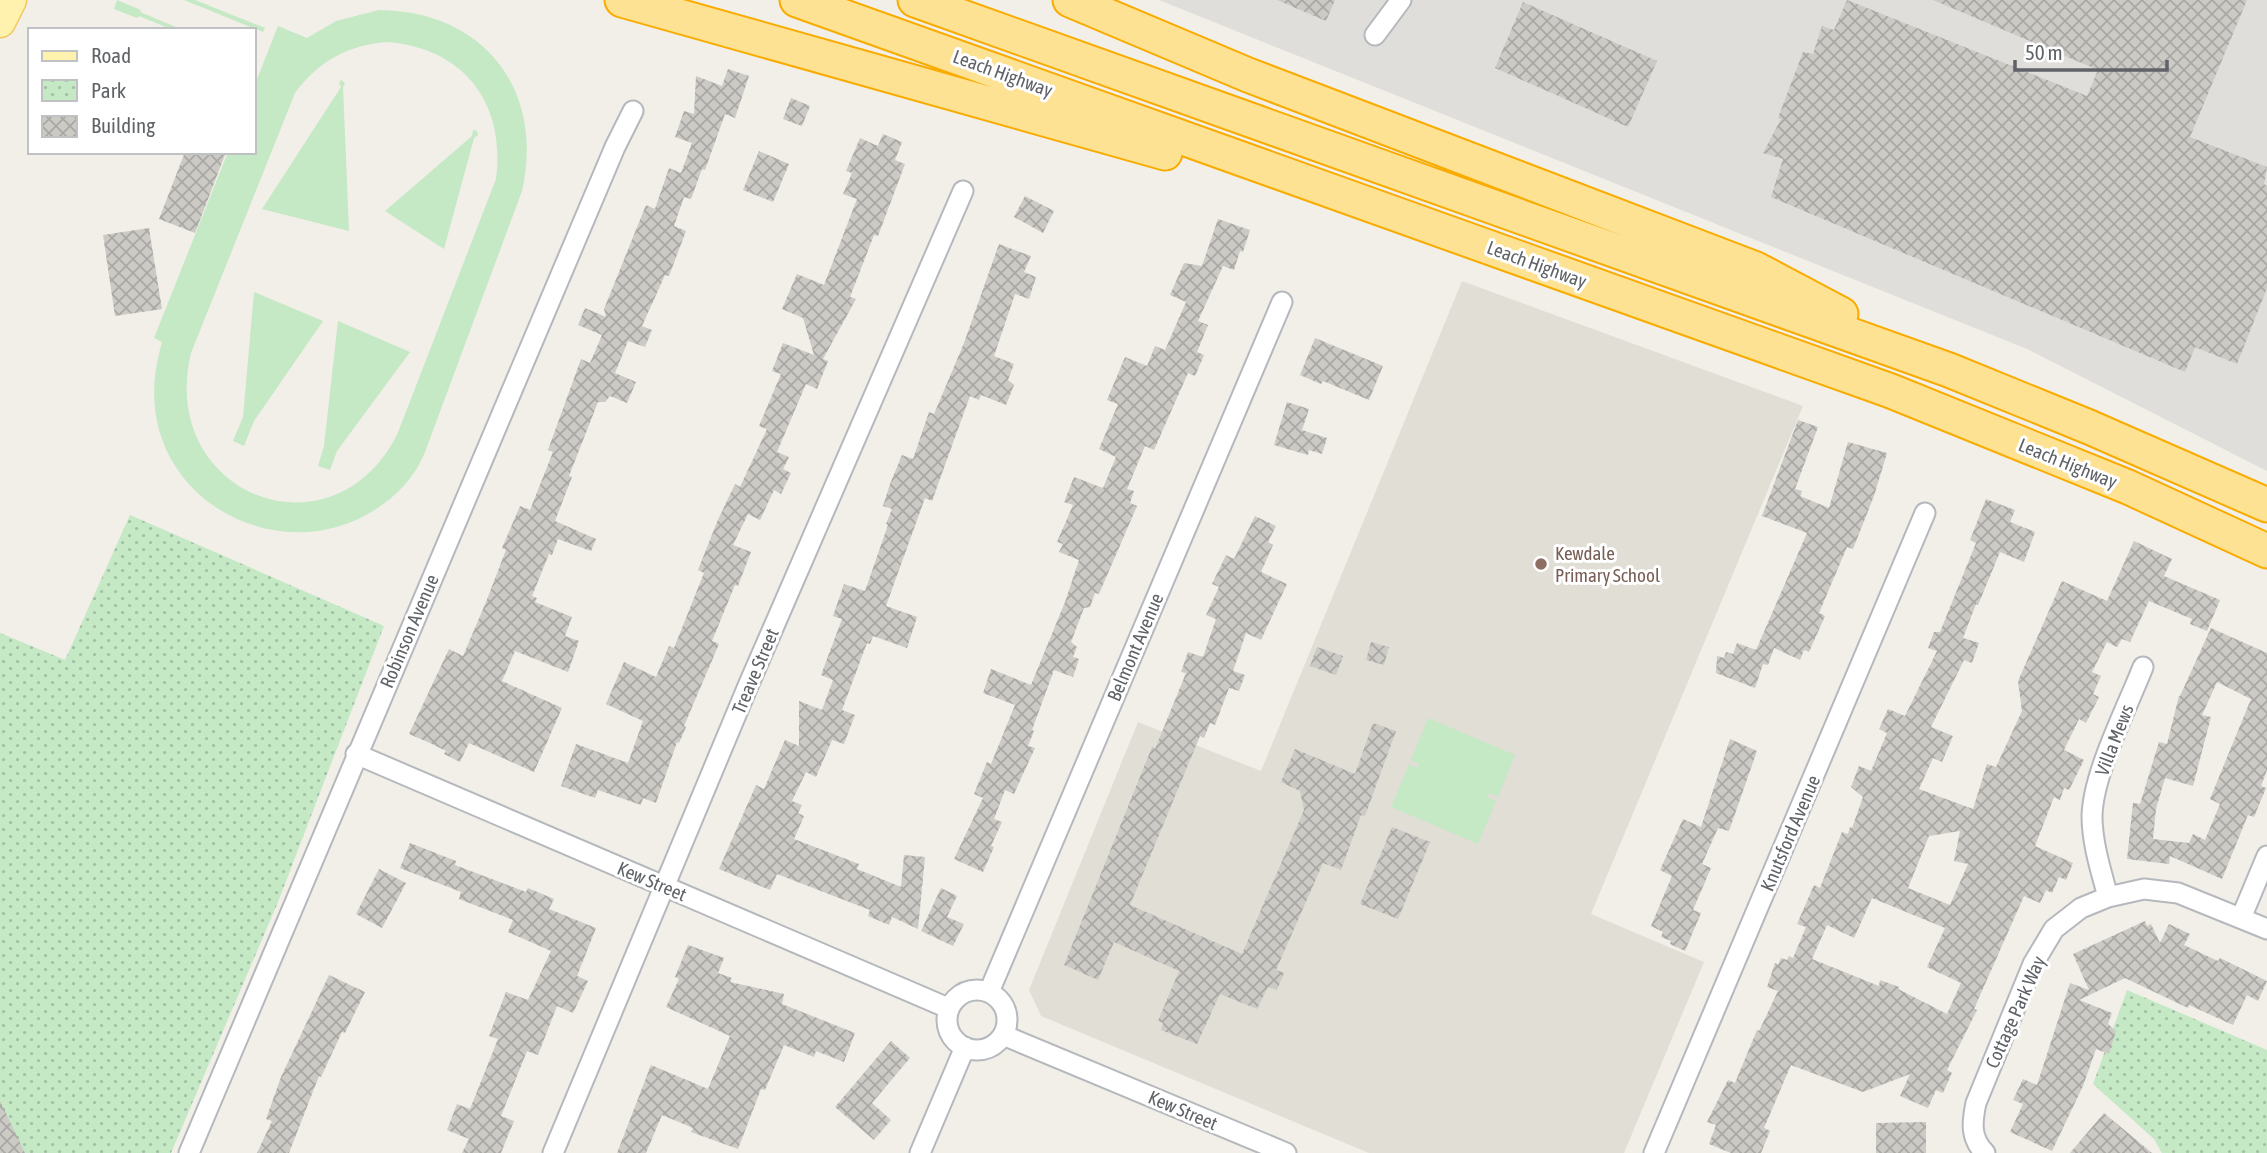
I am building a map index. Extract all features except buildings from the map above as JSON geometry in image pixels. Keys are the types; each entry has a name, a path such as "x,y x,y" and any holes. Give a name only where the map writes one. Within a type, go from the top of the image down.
{"highway":[{"path":"622,0 1427,226"},
{"name":"Leach Highway","path":"797,0 1891,391 2128,487 2267,551"},
{"name":"Leach Highway","path":"915,0 1949,370 2089,427 2267,505"},
{"path":"1086,4 1248,75 1756,269 1949,370"}],"main road":[{"path":"0,22 11,0"}],"street":[{"path":"1375,35 1401,0"},
{"name":"Robinson Avenue","path":"189,1153 356,754 615,147 633,111"},
{"name":"Treave Street","path":"553,1153 748,686 964,191"},
{"name":"Belmont Avenue","path":"989,992 1282,302"},
{"name":"Knutsford Avenue","path":"1654,1153 1925,513"},
{"name":"Villa Mews","path":"2108,897 2096,850 2092,816 2098,778 2143,667"},
{"name":"Kew Street","path":"356,754 948,1008"},
{"path":"2241,918 2267,856"},
{"name":"Cottage Park Way","path":"1986,1153 1981,1149 1971,1126 1976,1103 2033,964 2054,929 2081,908 2108,897 2144,889 2178,893 2267,929"},
{"path":"979,989 989,992 997,997 1007,1015 1003,1035 990,1047 974,1050 965,1048 951,1036 947,1027 948,1008 961,994 979,989"},
{"name":"Kew Street","path":"1003,1035 1254,1147 1286,1153"},
{"path":"920,1153 965,1048"}],"shaded area":[{"path":"1159,0 2267,0 2267,471 2027,349"},
{"name":"Kewdale Primary School","path":"1462,281 1803,406 1591,914 1704,962 1624,1153 1369,1153 1041,1016 1029,990 1138,722 1261,771"}],"green space":[{"path":"117,0 178,28 168,28 114,9"},
{"path":"184,0 195,0 265,28 263,32"},
{"path":"379,10 416,14 449,24 476,41 498,63 515,90 524,120 527,154 522,191 416,470 397,493 373,511 341,526 306,532 272,530 240,520 210,503 185,480 167,451 156,416 154,388 162,342 154,338 227,154 256,154 256,82 278,26 307,38 336,21","holes":["387,42 414,46 438,55 458,68 474,84 486,104 494,126 496,179 397,435 368,474 332,496 294,502 256,495 224,475 200,443 187,402 191,353 295,93 313,72 324,64 359,47"]},
{"path":"341,80 345,83 343,87 349,231 262,209 341,87"},
{"path":"473,130 477,131 478,135 474,138 444,249 385,211 472,136"},
{"path":"254,292 323,321 254,421 244,446 233,441 243,417"},
{"path":"338,321 410,352 337,451 330,470 318,466 324,446"},
{"path":"130,515 384,626 278,902 171,1153 0,1153 0,633 65,660"},
{"path":"1428,718 1515,755 1498,797 1489,793 1487,797 1496,801 1478,844 1391,807 1409,764 1417,768 1419,764 1411,760"},
{"path":"2127,990 2267,1050 2267,1153 2162,1153 2154,1139 2093,1084"}],"place":[{"name":"Kewdale Primary School","path":"1541,564"}]}
